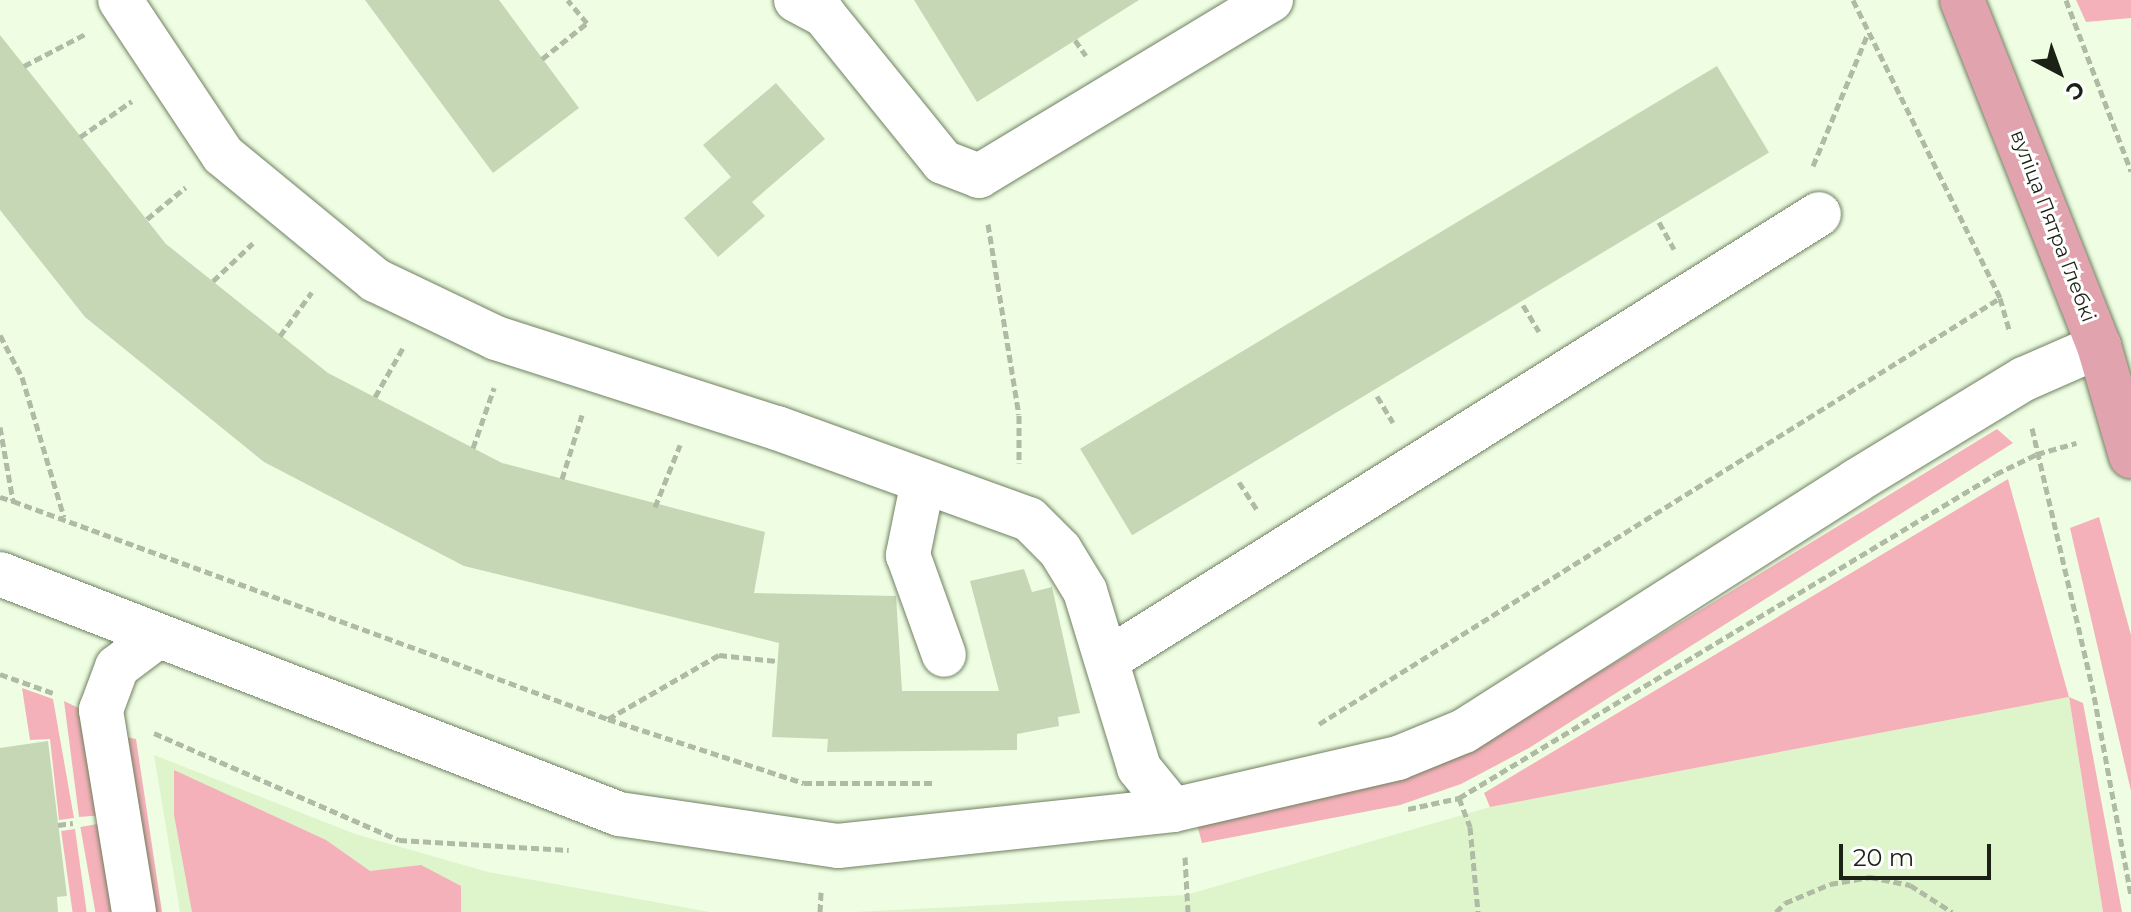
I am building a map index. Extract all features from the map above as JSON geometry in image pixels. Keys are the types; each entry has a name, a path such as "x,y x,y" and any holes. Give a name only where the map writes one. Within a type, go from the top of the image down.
{"main road":[{"name":"вуліца Пятра Глебкі","path":"1962,0 2099,346 2131,456"}],"lane":[{"path":"796,0 824,15 943,162 979,176 1271,0"},
{"path":"110,13 223,155 375,280 496,338 1029,519 1060,550 1085,591 1139,768 1173,810"},
{"path":"1107,660 1813,196"},
{"path":"0,574 619,814 838,846 1173,810 1398,758 1464,731 1856,481 2024,379 2099,346"},
{"path":"923,481 908,555 944,655"},
{"path":"134,912 101,710 117,667 157,637"}],"path":[{"path":"542,59 587,23 568,0"},
{"path":"2066,0 2131,171"},
{"path":"24,66 110,13"},
{"path":"1813,196 1868,33"},
{"path":"80,137 141,95"},
{"path":"979,176 1019,415 1019,470"},
{"path":"147,219 191,183"},
{"path":"213,281 264,234"},
{"path":"280,336 321,280"},
{"path":"1315,727 2000,298"},
{"path":"375,397 410,334"},
{"path":"0,335 22,377 64,517"},
{"path":"473,448 497,379"},
{"path":"562,479 583,413"},
{"path":"0,427 13,501"},
{"path":"655,507 681,443"},
{"path":"0,497 64,517 608,719 804,783 946,783"},
{"path":"608,719 719,655 777,661"},
{"path":"0,674 101,710 399,840 572,850"},
{"path":"1459,798 1470,827 1478,912"},
{"path":"1776,912 1785,903 1830,884 1870,877 1910,885 1952,912"},
{"path":"1186,895 1188,912"}],"shaded area":[{"path":"2076,0 2131,0 2131,18 2086,22"},
{"path":"1997,429 2013,443 1529,748 1461,784 1400,805 1202,843 1196,821 1452,756 1596,674"},
{"path":"2008,479 2069,697 1490,807 1484,793"},
{"path":"2099,517 2131,635 2131,791 2070,528"},
{"path":"22,688 53,699 74,818 59,820 50,739 30,740"},
{"path":"2069,697 2103,912 855,912 1186,895 1490,807"},
{"path":"2069,697 2083,703 2122,912 2103,912"},
{"path":"64,701 85,711 104,815 79,817"},
{"path":"126,737 136,739 162,912 143,912"},
{"path":"154,755 355,834 488,872 710,912 180,912"},
{"path":"174,770 326,840 370,871 421,865 461,886 461,912 192,912 174,815"},
{"path":"103,823 119,912 95,912 80,827"},
{"path":"75,829 87,912 73,912 61,831"}],"building":[{"path":"365,0 499,0 579,108 493,173"},
{"path":"914,0 1139,0 977,102"},
{"path":"0,35 166,244 328,373 502,463 765,532 754,593 896,596 902,691 999,691 970,581 1024,569 1032,592 1052,587 1080,713 1058,717 1059,726 1017,734 1017,750 827,752 828,739 772,737 779,643 464,566 264,462 85,317 0,210"},
{"path":"1717,66 1769,153 1132,535 1080,449"},
{"path":"776,83 825,139 752,202 765,216 718,257 684,218 731,177 703,145"},
{"path":"48,741 67,896 57,897 58,912 0,912 0,748"}]}
